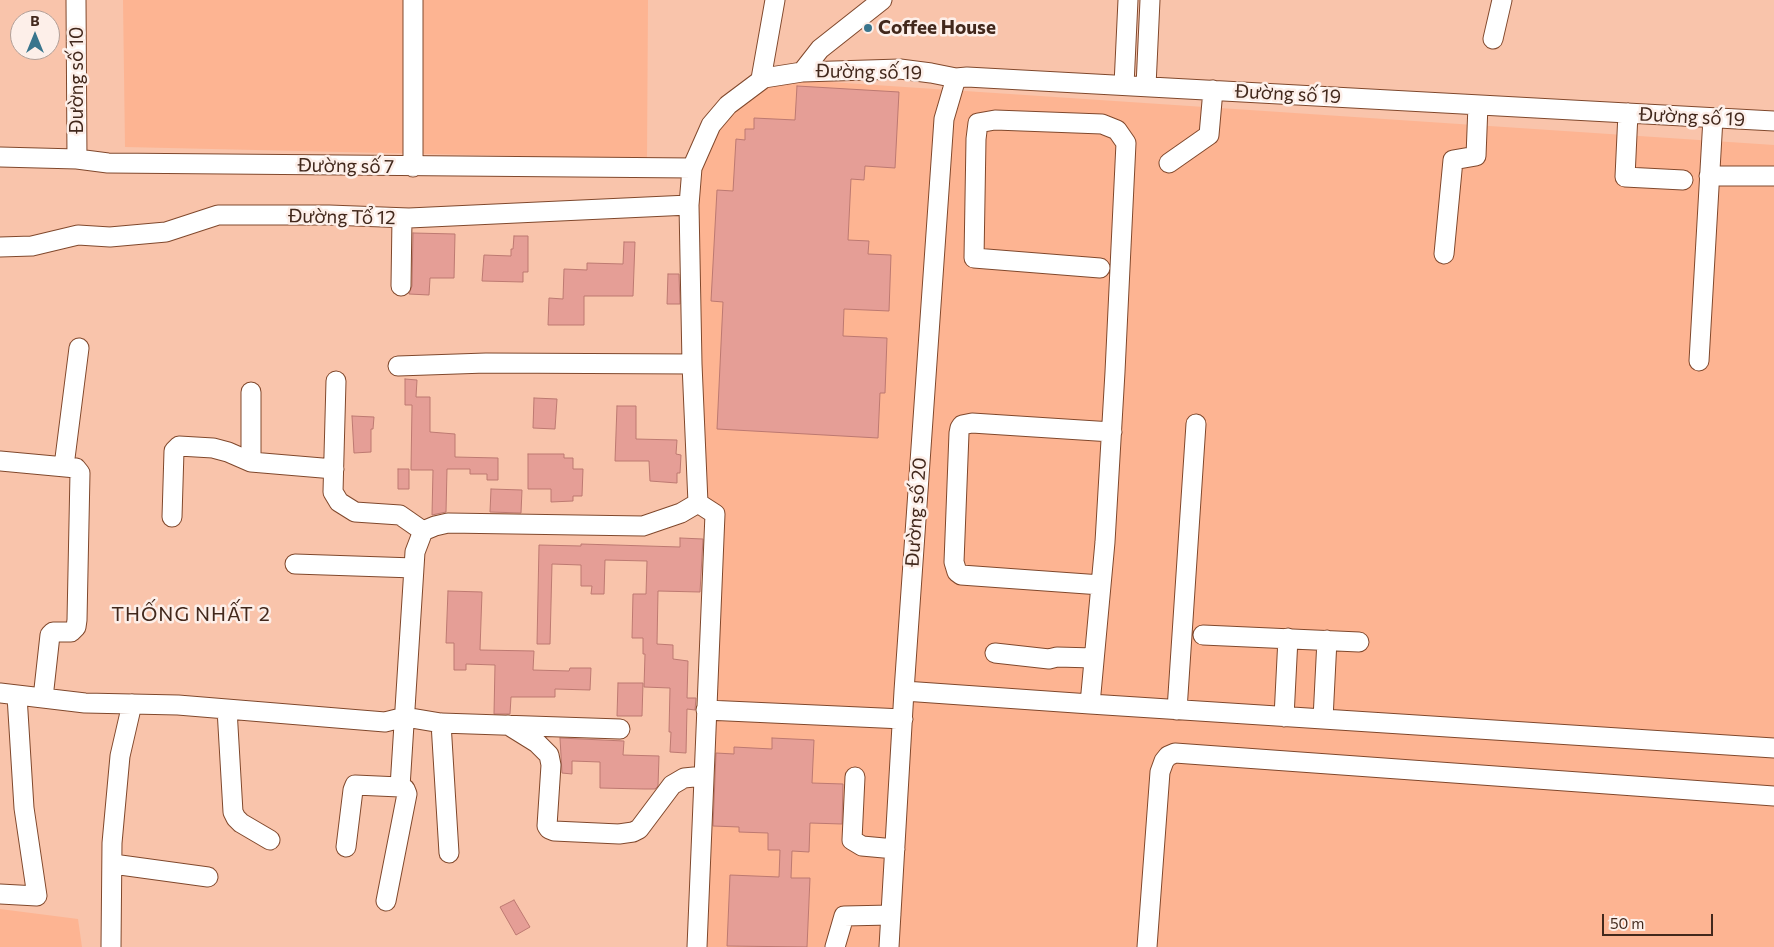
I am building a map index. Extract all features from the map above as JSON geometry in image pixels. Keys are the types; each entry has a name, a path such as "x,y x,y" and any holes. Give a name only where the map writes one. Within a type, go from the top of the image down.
{"street":[{"name":"Đường số 10","path":"76,0 77,159"},
{"path":"413,0 413,166"},
{"path":"698,503 688,205 692,168 711,125 728,106 761,80 774,0"},
{"path":"802,72 820,49 882,0"},
{"path":"1124,85 1128,0"},
{"path":"1146,86 1150,0"},
{"path":"1493,38 1502,0"},
{"name":"Đường số 19","path":"761,80 802,72 900,69 956,78 967,76 1774,121"},
{"name":"Đường số 20","path":"889,947 904,691 944,119 956,78"},
{"path":"1169,163 1209,135 1213,90"},
{"path":"1444,254 1453,160 1476,156 1478,105"},
{"path":"1628,113 1625,177 1683,180"},
{"path":"1699,361 1713,118"},
{"path":"1090,704 1112,432 1126,143 1117,130 1102,124 995,120 978,123 976,139 974,258 1100,268"},
{"name":"Đường số 7","path":"0,157 77,159 108,163 692,168"},
{"path":"1709,176 1774,176"},
{"name":"Đường Tổ 12","path":"0,247 32,246 78,235 110,237 166,232 218,215 329,215 402,218 688,205"},
{"path":"401,286 402,218"},
{"path":"64,466 79,348"},
{"path":"398,366 486,363 692,364"},
{"path":"336,381 333,492 338,502 356,512 400,515 423,532"},
{"path":"250,462 251,392"},
{"path":"1101,585 961,575 957,572 954,562 959,433 962,425 972,423 1112,432"},
{"path":"1177,710 1196,424"},
{"path":"172,517 174,450 178,446 221,450 250,462 334,469"},
{"path":"0,462 64,466 78,469 80,473 77,620 74,630 71,632 53,632 50,635 42,698"},
{"path":"400,787 415,552 423,532 435,526 448,523 643,526 681,513 698,503"},
{"path":"697,947 715,514 698,503"},
{"path":"295,564 414,568"},
{"path":"1203,635 1359,642"},
{"path":"1284,717 1288,638"},
{"path":"1323,719 1327,640"},
{"path":"995,653 1050,658 1094,658"},
{"path":"904,691 1774,748"},
{"path":"0,894 37,896 24,808 19,754 8,694 85,703 178,705 385,722 405,717 441,723 620,729"},
{"path":"111,947 112,843 120,756 132,704"},
{"path":"227,709 233,812 241,823 270,840"},
{"path":"706,710 903,719"},
{"path":"441,723 449,853"},
{"path":"508,725 536,743 549,755 551,765 547,822 549,829 554,831 620,834 632,832 639,829 672,785 684,778 704,776"},
{"path":"1148,947 1160,772 1164,760 1175,753 1774,796"},
{"path":"855,777 852,840 862,846 895,849"},
{"path":"346,847 353,787 359,784 405,789 407,794 386,901"},
{"path":"113,864 208,876"},
{"path":"835,947 844,916 891,915"}],"shaded area":[{"path":"123,0 648,0 647,159 125,147"},
{"path":"770,78 1774,145 1774,947 703,947 710,547 686,431 698,172 711,132"},
{"path":"0,909 78,919 82,947 0,947"}],"building":[{"path":"797,86 899,92 895,168 865,166 864,180 851,179 848,240 869,241 868,254 891,255 889,311 844,309 843,336 887,338 885,393 880,393 878,438 717,429 723,302 711,301 717,190 733,191 736,139 745,140 745,129 754,129 754,118 795,120"},
{"path":"413,233 455,234 454,278 430,278 429,295 409,294 412,286"},
{"path":"514,236 528,236 528,272 523,272 523,282 482,281 484,255 511,256"},
{"path":"624,242 635,242 633,296 584,296 584,325 548,325 549,298 563,299 564,269 587,270 587,263 623,264"},
{"path":"668,274 679,274 680,304 667,304"},
{"path":"405,379 417,380 416,397 430,397 430,432 455,434 455,457 498,458 498,480 487,480 487,474 470,474 470,469 447,469 446,512 432,515 433,470 411,470 412,405 405,405"},
{"path":"534,398 557,399 555,429 533,428"},
{"path":"617,406 636,406 636,439 677,440 676,454 681,455 680,473 677,473 677,483 650,481 649,461 615,461"},
{"path":"352,416 374,417 373,429 371,429 371,452 354,453"},
{"path":"528,454 564,454 564,458 573,458 573,469 583,469 582,496 573,496 573,501 551,502 551,489 528,489"},
{"path":"398,469 409,469 409,489 398,489"},
{"path":"491,489 522,490 521,513 490,512"},
{"path":"680,538 703,539 700,592 658,591 657,644 673,645 673,659 688,661 687,698 696,698 695,710 687,709 686,753 670,752 670,688 644,687 645,654 643,654 643,638 632,638 633,594 646,594 647,561 605,560 604,594 591,594 592,586 581,586 581,565 552,564 550,644 537,644 539,545 581,546 581,544 680,547"},
{"path":"448,591 482,592 480,650 534,651 533,670 569,671 570,668 591,668 590,690 555,689 555,697 511,697 510,714 494,714 495,665 466,664 466,670 454,670 454,643 446,643"},
{"path":"618,683 643,683 642,716 617,716"},
{"path":"560,738 624,741 623,755 659,756 658,786 655,789 600,788 600,762 572,761 572,774 562,773"},
{"path":"772,738 814,740 812,783 843,784 842,824 810,823 809,852 792,851 791,878 810,878 807,947 727,946 730,875 779,877 780,850 768,850 768,833 739,832 739,827 713,826 716,753 734,754 734,747 772,749"},
{"path":"514,900 530,927 516,935 500,907"}],"place":[{"name":"Coffee House","path":"868,28"}],"district":[{"name":"THỐNG NHẤT 2","path":"191,614"}]}
